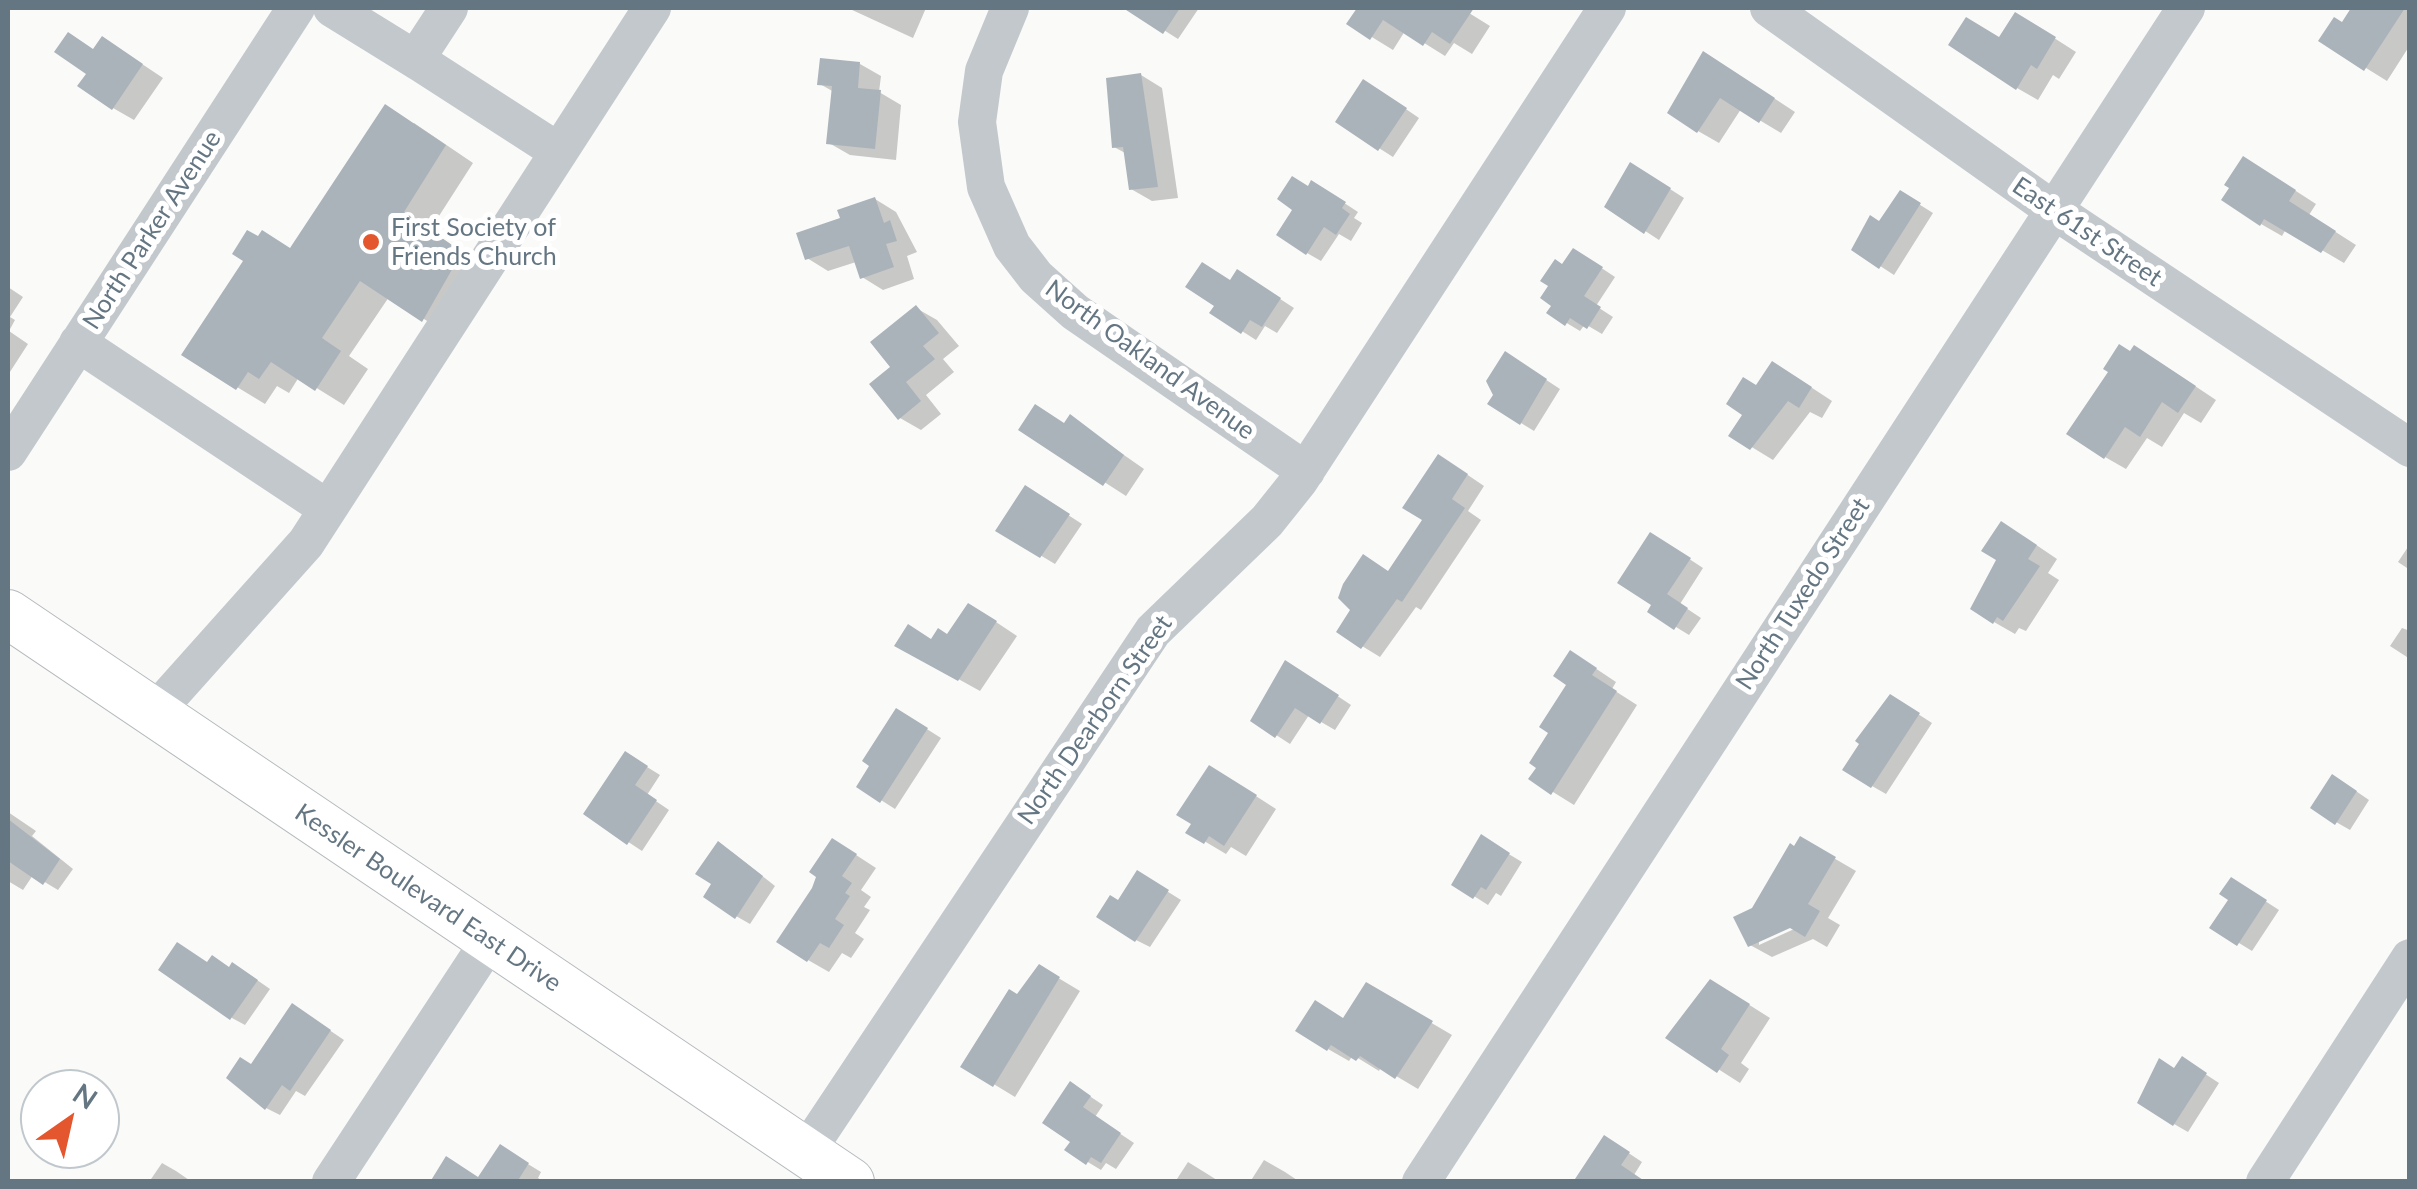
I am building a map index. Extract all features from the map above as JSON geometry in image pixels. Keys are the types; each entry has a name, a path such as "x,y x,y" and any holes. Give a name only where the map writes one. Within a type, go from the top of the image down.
{"main road":[{"name":"Kessler Boulevard East Drive","path":"8,614 850,1182"}],"street":[{"name":"North Parker Avenue","path":"8,452 296,8"},
{"path":"332,8 558,152"},
{"path":"421,63 419,54 449,8"},
{"path":"154,713 306,542 652,8"},
{"name":"North Oakland Avenue","path":"1010,8 984,70 978,122 986,187 1012,246 1036,278 1075,312 1306,471"},
{"name":"North Dearborn Street","path":"806,1152 1152,631 1266,521 1306,471 1607,8"},
{"name":"East 61st Street","path":"1769,8 2054,211 2410,448"},
{"name":"North Tuxedo Street","path":"1421,1182 2186,8"},
{"path":"78,343 328,509"},
{"path":"331,1182 490,940"},
{"path":"2265,1182 2410,958"}],"building":[{"path":"1123,8 1180,8 1163,34"},
{"path":"1357,8 1474,8 1450,44 1432,32 1423,46 1383,20 1370,40 1346,24"},
{"path":"2351,8 2405,8 2364,71 2318,41 2334,17 2342,22"},
{"path":"2015,12 2056,37 2037,69 2031,65 2016,90 1948,45 1966,17 1999,37"},
{"path":"68,32 93,49 102,36 143,64 112,110 77,86 86,74 54,52"},
{"path":"1703,51 1775,98 1759,123 1720,98 1697,133 1667,113"},
{"path":"820,58 860,62 858,88 881,90 875,149 826,144 832,86 817,85"},
{"path":"1141,73 1158,187 1129,190 1123,147 1112,148 1106,78"},
{"path":"1363,79 1407,108 1378,151 1335,122"},
{"name":"First Society of Friends Church","path":"385,104 446,145 404,212 462,252 422,322 360,281 322,338 341,351 315,391 271,362 259,379 248,372 236,390 181,355 243,261 232,254 247,230 258,236 262,230 290,248"},
{"path":"2243,156 2296,190 2289,201 2336,231 2321,253 2264,219 2260,226 2221,200 2229,188 2224,185"},
{"path":"1630,162 1671,188 1644,234 1604,207"},
{"path":"1292,176 1308,186 1311,180 1346,202 1342,208 1350,214 1336,235 1324,227 1306,255 1276,235 1292,210 1277,199"},
{"path":"1900,190 1921,203 1879,269 1851,250 1870,215 1879,221"},
{"path":"875,197 884,223 890,220 897,241 886,244 894,267 860,279 849,246 805,260 796,233 840,218 837,210"},
{"path":"1573,248 1603,267 1584,296 1601,307 1587,329 1570,318 1565,326 1546,313 1551,306 1540,298 1548,286 1540,281 1555,259 1562,264"},
{"path":"1202,262 1230,280 1237,269 1281,298 1262,327 1250,320 1241,334 1209,313 1214,306 1185,287"},
{"path":"916,305 939,333 923,346 935,359 906,382 921,401 898,420 869,384 890,367 870,342"},
{"path":"2119,344 2130,351 2134,345 2196,386 2178,413 2162,402 2140,437 2125,427 2104,459 2066,434 2108,372 2103,369"},
{"path":"1505,351 1547,379 1520,425 1487,404 1493,395 1486,381"},
{"path":"1772,361 1812,387 1799,408 1788,401 1750,450 1728,436 1742,415 1726,404 1743,377 1756,385"},
{"path":"1035,404 1064,423 1070,414 1124,455 1103,486 1018,430"},
{"path":"1438,454 1468,474 1452,499 1465,508 1402,602 1397,599 1361,649 1336,632 1350,610 1338,598 1343,584 1363,554 1388,571 1422,520 1402,508"},
{"path":"1025,485 1070,514 1040,558 995,531"},
{"path":"2001,521 2037,545 2028,559 2040,566 2003,621 1997,617 1993,624 1970,609 1996,560 1981,551"},
{"path":"1650,532 1691,558 1667,594 1688,608 1674,630 1647,612 1651,605 1617,583"},
{"path":"968,603 997,621 958,681 894,646 908,624 931,639 938,628 947,634"},
{"path":"1570,650 1597,668 1592,675 1617,691 1551,795 1528,779 1536,768 1529,763 1548,733 1539,727 1566,685 1553,676"},
{"path":"1285,660 1339,695 1320,724 1295,708 1275,738 1250,721"},
{"path":"1890,694 1920,713 1871,788 1842,770 1859,744 1855,741"},
{"path":"896,708 928,728 880,803 856,787 869,766 862,761"},
{"path":"625,751 648,766 635,785 657,800 627,845 583,814"},
{"path":"1209,765 1257,795 1224,846 1209,836 1204,844 1185,833 1191,824 1176,815"},
{"path":"2332,774 2357,791 2335,825 2310,808"},
{"path":"8,819 60,859 43,885 8,861"},
{"path":"1481,834 1510,853 1486,890 1481,887 1473,899 1451,885"},
{"path":"1800,836 1836,857 1808,904 1820,911 1805,937 1790,928 1748,947 1733,917 1752,908 1790,843 1794,846"},
{"path":"832,838 857,854 842,876 852,883 845,893 850,896 835,919 844,925 829,948 820,943 807,962 776,942 812,888 816,877 809,872"},
{"path":"718,841 763,876 735,919 703,897 711,884 695,874"},
{"path":"1137,870 1169,890 1135,942 1096,917 1110,895 1118,900"},
{"path":"2231,877 2267,900 2237,946 2209,928 2228,900 2219,894"},
{"path":"177,942 207,962 212,955 229,967 232,962 258,980 230,1020 158,970"},
{"path":"1039,964 1060,977 993,1087 960,1067 1009,989 1017,994"},
{"path":"1710,979 1750,1004 1721,1049 1729,1055 1717,1073 1665,1038"},
{"path":"1366,982 1433,1021 1395,1079 1360,1056 1356,1061 1331,1045 1327,1051 1295,1031 1315,1000 1343,1018"},
{"path":"292,1003 331,1030 290,1091 282,1085 265,1110 226,1078 240,1057 251,1064"},
{"path":"2182,1056 2207,1073 2173,1126 2137,1103 2159,1058 2174,1068"},
{"path":"1070,1081 1091,1096 1083,1107 1121,1133 1101,1163 1091,1157 1086,1165 1064,1150 1070,1142 1042,1123"},
{"path":"1604,1135 1630,1152 1621,1165 1646,1182 1573,1182"},
{"path":"500,1144 529,1163 517,1182 430,1182 446,1156 478,1177"}],"place":[{"name":"First Society of Friends Church","path":"371,242"}]}
